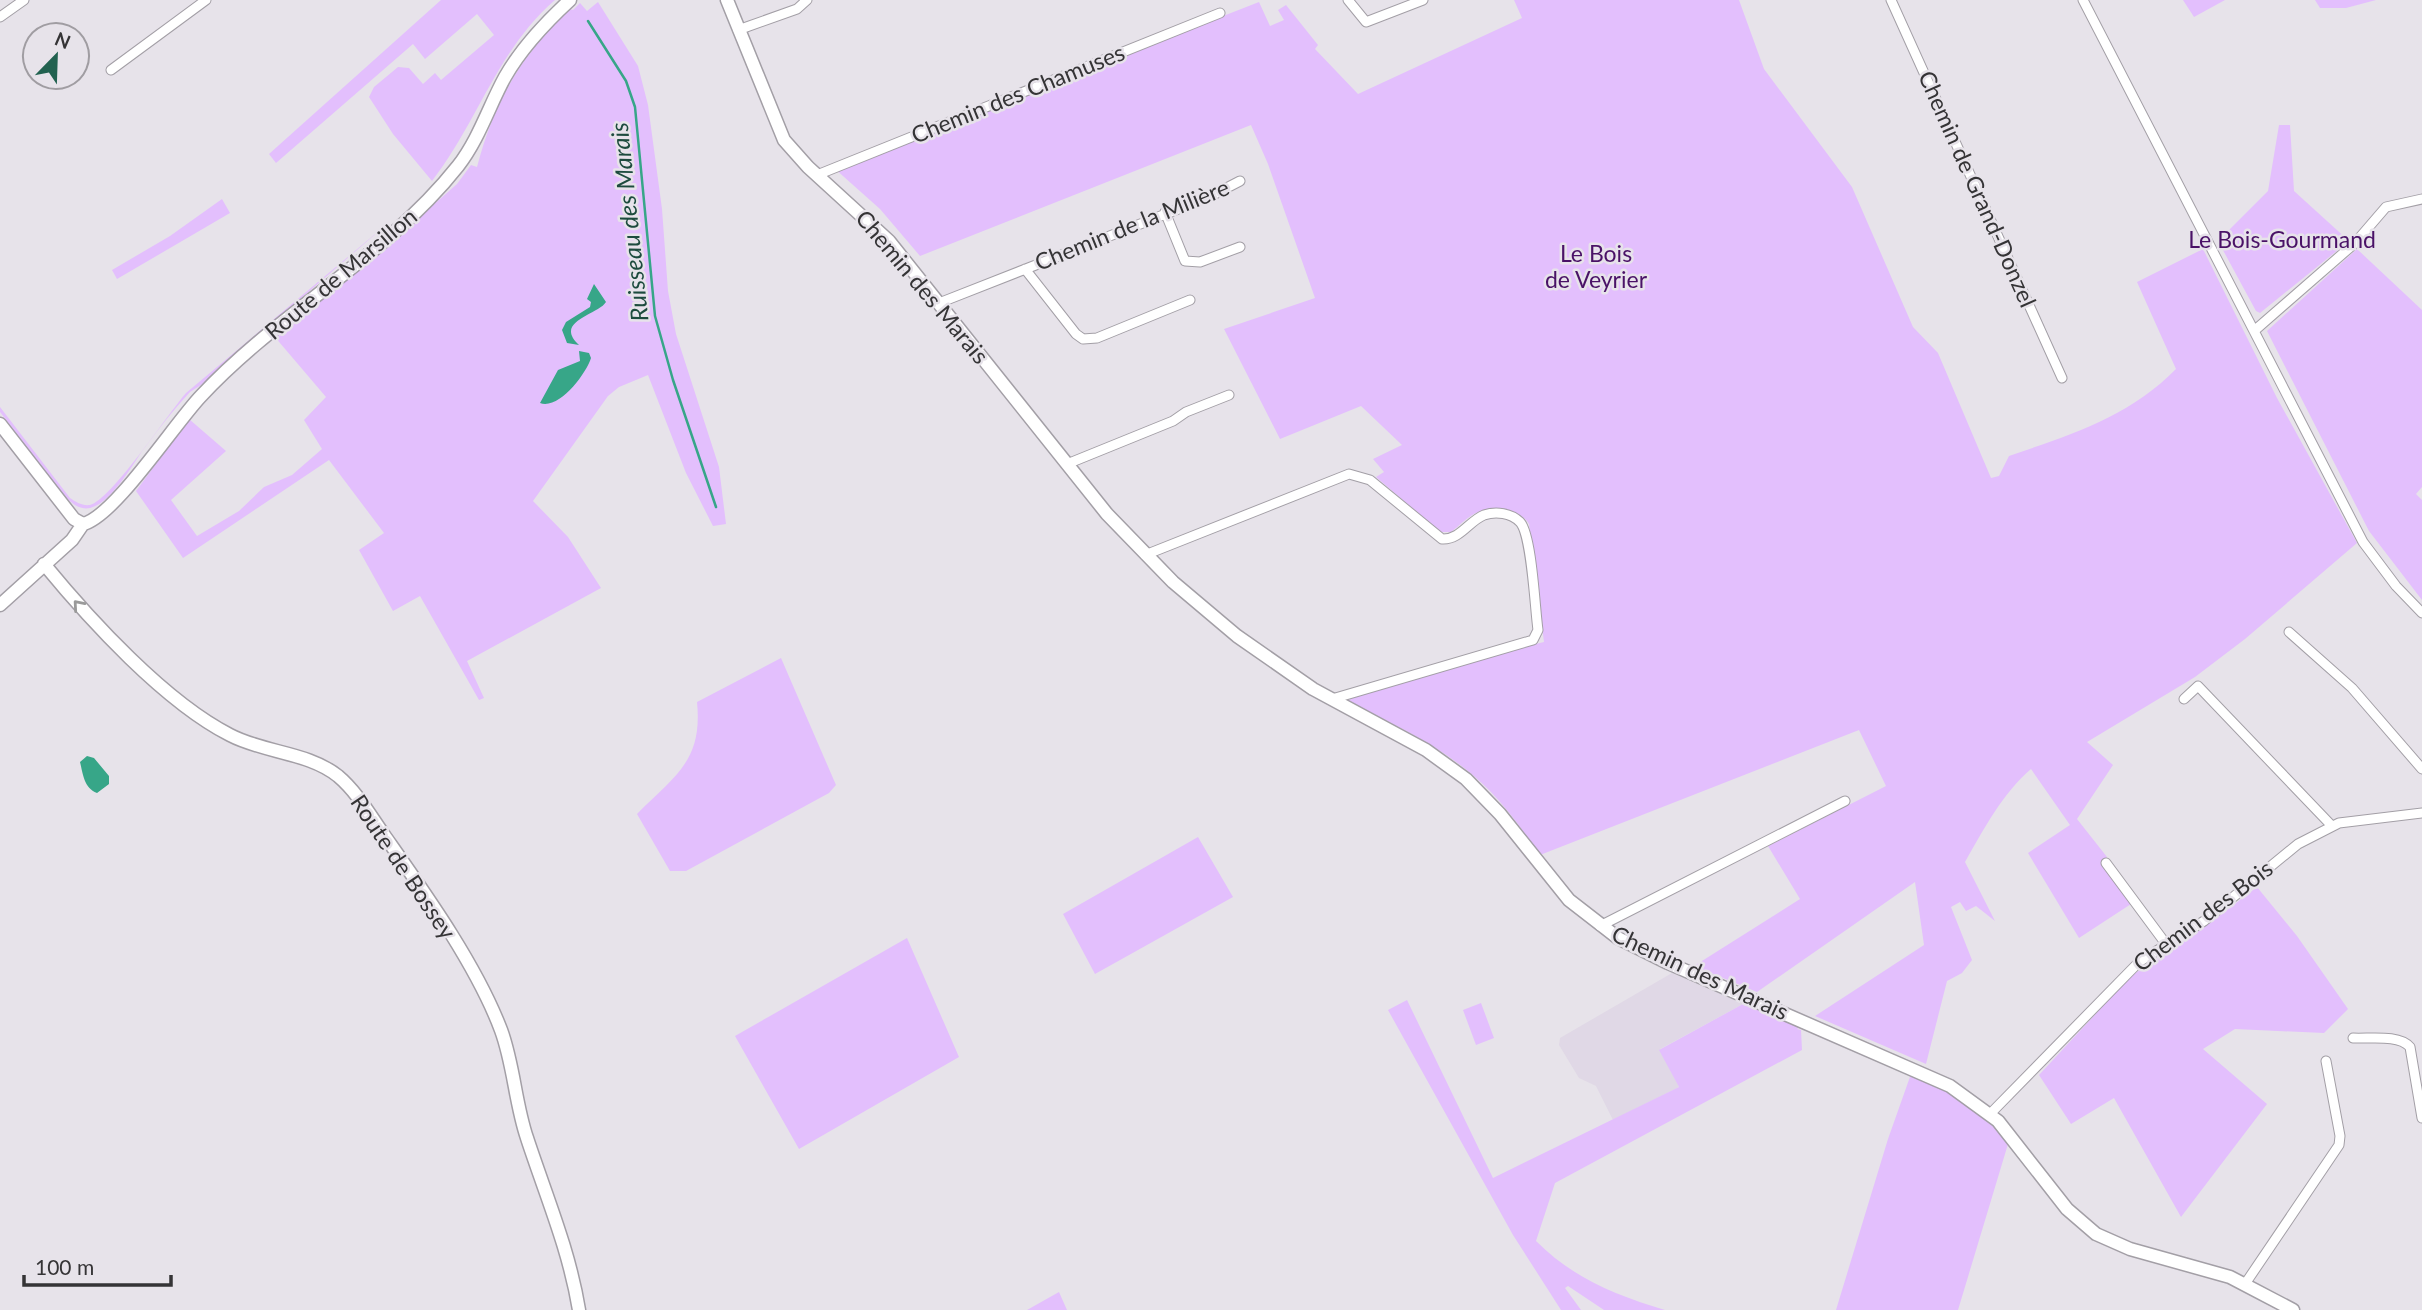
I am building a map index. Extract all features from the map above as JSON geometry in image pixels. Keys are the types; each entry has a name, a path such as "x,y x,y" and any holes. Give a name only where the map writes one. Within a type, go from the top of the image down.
{"street":[{"path":"0,17 24,0"},
{"path":"111,70 206,0"},
{"name":"Route de Marsillon","path":"0,605 72,540 83,524 93,520 131,484 158,446 206,390 292,314 399,227 445,181 468,151 517,57 546,22 570,0"},
{"name":"Chemin des Marais","path":"727,0 779,132 798,158 881,231 1067,464 1145,555 1237,636 1331,699 1426,750 1465,779 1500,814 1557,887 1600,926 1632,946 1668,963 1930,1076 1964,1094 1990,1114 2067,1209 2087,1227 2119,1245 2212,1271 2245,1284 2293,1310"},
{"path":"738,30 797,9 807,0"},
{"path":"1348,0 1366,22 1423,0"},
{"name":"Chemin de Grand-Donzel","path":"1891,0 2062,378"},
{"path":"2083,0 2364,542 2396,586 2422,613"},
{"name":"Chemin des Chamuses","path":"817,175 1220,13"},
{"name":"Chemin de la Milière","path":"939,303 1165,212 1209,197 1240,181"},
{"path":"2254,331 2355,243 2386,207 2422,199"},
{"path":"1165,212 1185,261 1200,262 1240,247"},
{"name":"Chemin de la Milière","path":"1025,268 1076,334 1083,339 1097,338 1190,300"},
{"path":"1067,464 1229,395"},
{"path":"0,424 74,519 83,524"},
{"path":"1363,476 1372,470"},
{"path":"1145,555 1341,475 1363,476 1442,539 1453,538 1485,514 1499,512 1518,521 1523,530 1531,566 1538,630 1528,642 1331,699"},
{"name":"Route de Bossey","path":"44,564 85,613 171,694 215,727 254,746 317,764 341,779 419,885 500,1028 527,1138 562,1235 579,1310"},
{"path":"2289,632 2352,688 2422,769"},
{"path":"2184,699 2198,686 2331,825"},
{"path":"1600,926 1845,801"},
{"name":"Chemin des Bois","path":"1990,1114 2127,972 2235,898 2298,844 2331,825 2422,813"},
{"path":"2106,863 2166,944"},
{"path":"2353,1038 2406,1042 2410,1047 2422,1118"},
{"path":"2245,1284 2339,1146 2340,1136 2326,1061"}],"shaded area":[{"path":"594,284 606,302 574,324 572,337 579,345 567,343 562,330 566,322 590,307 591,302 587,299"},
{"path":"579,351 589,353 591,358 578,381 555,401 540,403 558,370 580,361"},
{"path":"87,756 94,758 109,776 109,784 97,793 89,788 83,776 80,762"},
{"path":"1672,973 1743,1004 1660,1049 1679,1087 1613,1120 1596,1086 1579,1078 1559,1045 1560,1038"}],"green space":[{"path":"441,0 555,0 518,41 432,181 393,134 369,97 374,87 398,67 409,68 423,84 435,73 441,80 494,35 477,14 425,59 413,44 276,163 269,154"},
{"name":"Le Bois de Veyrier","path":"1514,0 1739,0 1764,69 1852,187 1913,327 1938,353 1991,478 1999,476 2009,456 2098,423 2139,400 2176,369 2137,282 2203,249 2277,398 2357,543 2245,639 2195,677 2087,742 2113,765 2077,819 2107,857 2102,862 2131,904 2079,938 2028,853 2070,825 2031,769 2011,789 1994,812 1965,862 1995,921 1976,906 1966,911 1960,902 1951,907 1972,960 1962,973 1947,981 1926,1064 1815,1016 1924,945 1915,882 1757,992 1694,966 1800,899 1768,846 1886,786 1859,730 1540,855 1504,806 1458,763 1423,740 1348,701 1358,693 1465,661 1544,642 1529,524 1513,512 1491,509 1474,514 1451,532 1440,532 1376,477 1384,472 1373,459 1402,445 1361,406 1280,439 1224,329 1315,298 1268,164 1251,125 920,256 880,209 834,168 1259,2 1270,26 1284,20 1278,10 1286,5 1318,45 1315,49 1358,94 1522,18"},
{"path":"2183,0 2225,0 2194,17"},
{"path":"2315,0 2376,0 2346,8 2320,8"},
{"path":"598,2 638,66 648,105 662,209 668,291 676,334 719,467 726,524 713,526 686,473 648,375 619,387 608,396 533,501 568,537 601,588 467,661 484,698 479,700 420,596 393,611 359,550 384,533 329,460 183,558 136,491 189,419 226,451 171,500 197,536 239,511 264,487 292,475 322,449 304,420 326,397 274,336 406,229 457,184 471,165 477,167 501,100 536,45 569,9 573,10 580,3 587,11"},
{"name":"Le Bois-Gourmand","path":"2279,125 2290,125 2294,191 2349,241 2260,313 2256,311 2218,241 2268,191"},
{"path":"222,199 230,213 117,279 112,270 170,236"},
{"path":"387,224 190,392 117,487 99,504 89,508 79,507 70,501 49,478 0,412 0,407 70,498 90,505 99,500 125,473 186,393"},
{"name":"Le Bois-Gourmand","path":"2357,249 2422,310 2422,487 2416,494 2422,500 2422,600 2369,531 2267,331"},
{"path":"781,658 836,785 829,793 686,871 670,871 637,814 674,778 690,754 698,722 697,702"},
{"path":"1198,837 1233,897 1095,974 1063,914"},
{"path":"2257,887 2297,936 2348,1009 2324,1033 2235,1029 2203,1049 2267,1104 2181,1217 2114,1098 2071,1124 2039,1075 2131,976 2206,926"},
{"path":"907,938 959,1057 799,1149 735,1036"},
{"path":"1407,1000 1493,1178 1679,1087 1659,1050 1743,1004 1755,1006 1800,1027 1797,1029 1801,1030 1802,1050 1555,1183 1536,1241 1565,1265 1596,1284 1665,1310 1604,1310 1568,1286 1565,1288 1581,1310 1561,1310 1513,1235 1388,1010"},
{"path":"1481,1003 1494,1038 1476,1045 1463,1010"},
{"path":"1911,1074 1965,1102 1988,1121 2008,1144 1958,1310 1836,1310 1888,1139"},
{"path":"1059,1292 1067,1310 1027,1310"}],"waterway":[{"name":"Ruisseau des Marais","path":"588,21 626,81 635,107 655,316 673,380 716,507"}]}
